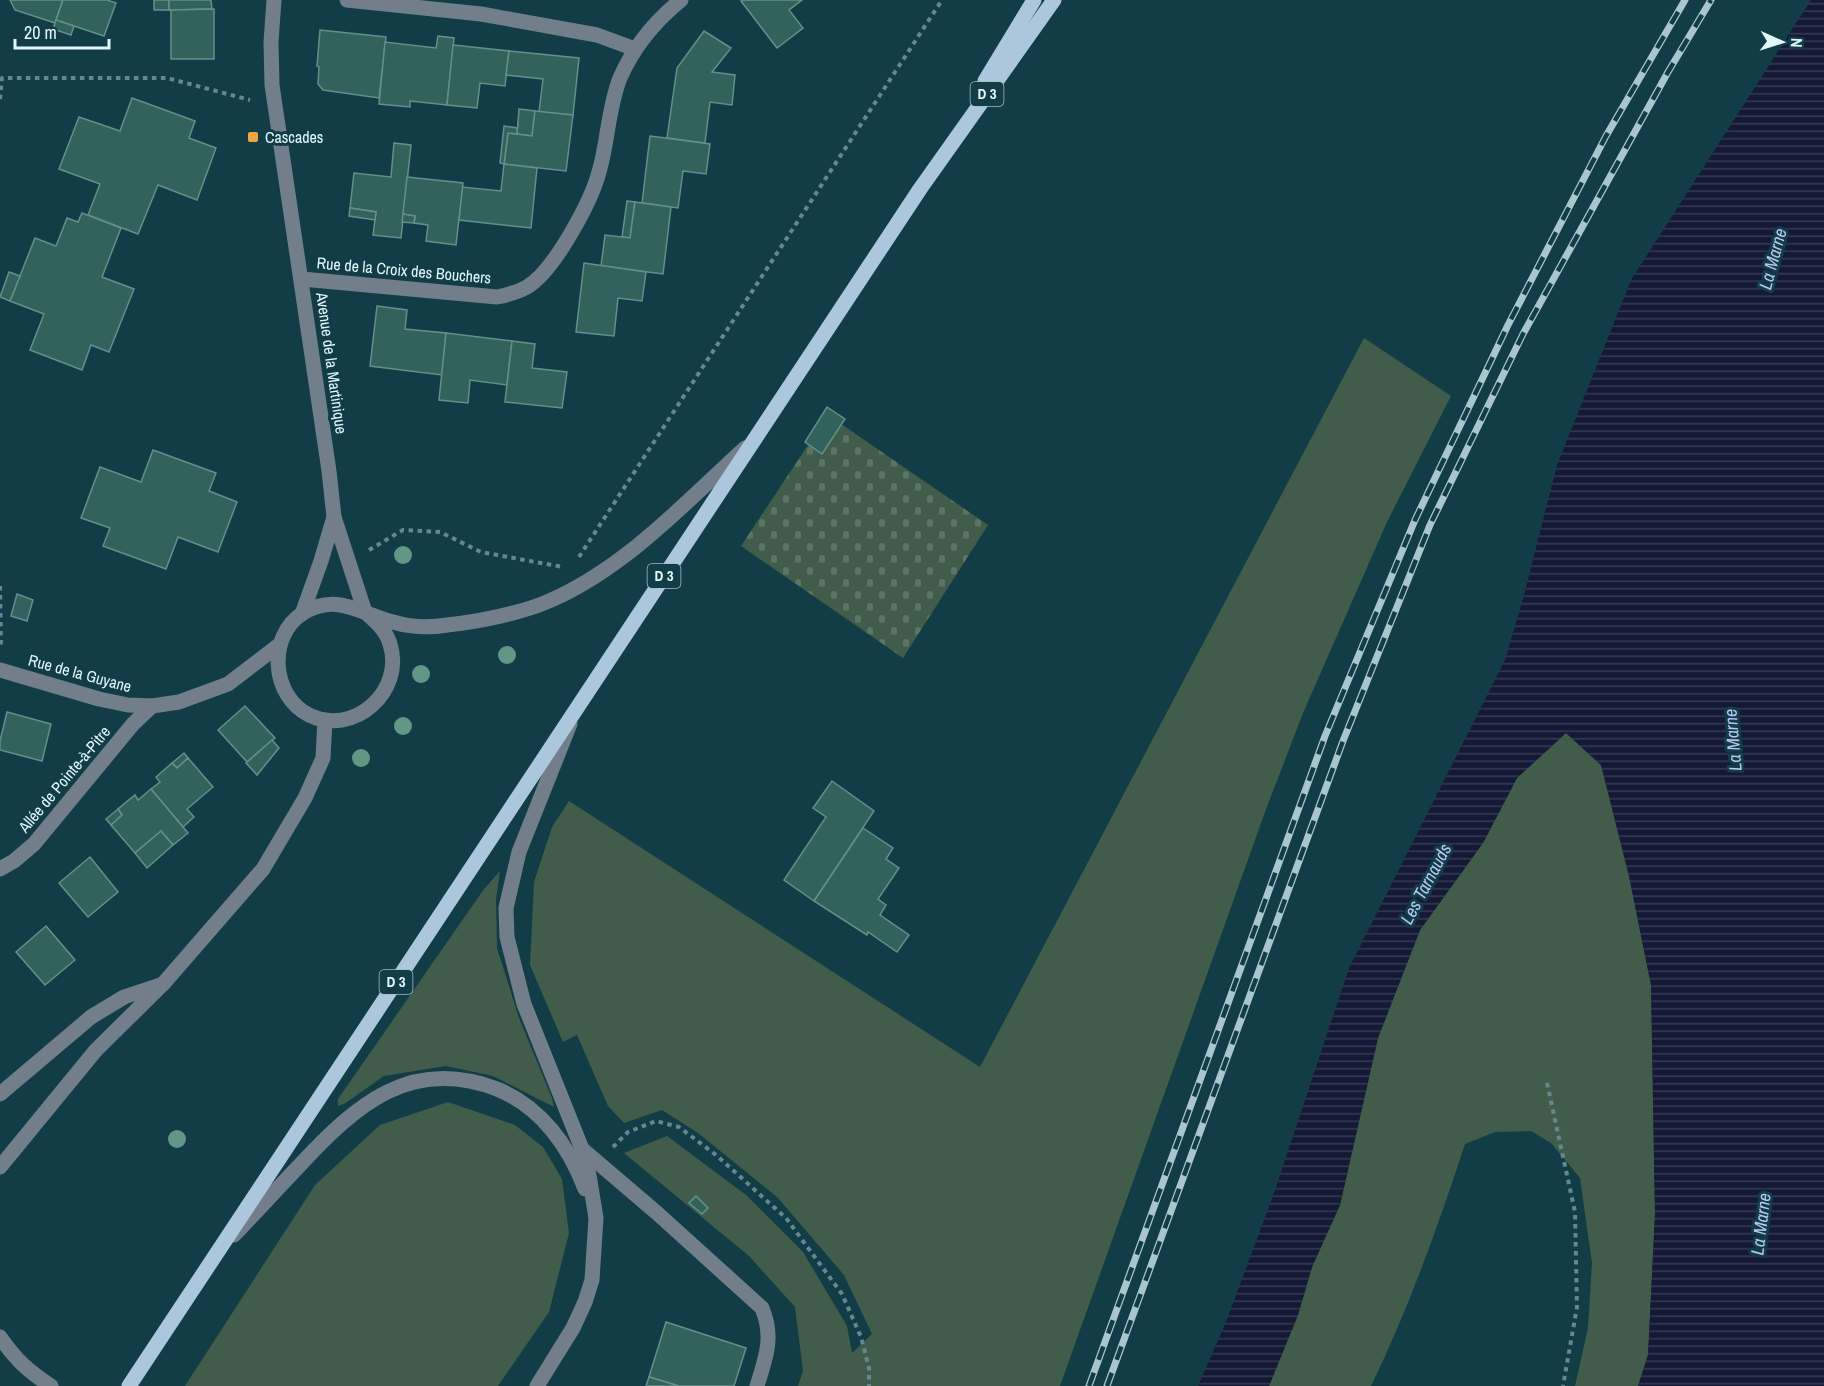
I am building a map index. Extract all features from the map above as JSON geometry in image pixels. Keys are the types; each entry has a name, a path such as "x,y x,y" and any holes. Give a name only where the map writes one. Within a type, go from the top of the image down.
{"main road":[{"name":"D 3","path":"920,189 1034,0"},
{"name":"D 3","path":"129,1386 920,189 1054,0"}],"street":[{"name":"Avenue de la Martinique","path":"274,0 271,42 275,106 302,279 334,517 365,612"},
{"path":"347,0 482,7 597,35 635,48"},
{"name":"Rue de la Croix des Bouchers","path":"302,279 497,297 529,286 556,255 589,201 600,171 619,81 635,48 651,28 681,0"},
{"path":"365,612 380,626 390,643 393,663 389,683 379,700 364,713 345,720 325,720 309,715 296,706 286,694 279,680 279,645 288,627 302,614 317,606 350,605 393,622 417,626 447,626 548,602 585,582 645,539 754,441"},
{"name":"Avenue de la Martinique","path":"302,614 334,517"},
{"name":"Rue de la Guyane","path":"1,670 99,699 128,705 152,706 179,702 228,684 279,645"},
{"name":"Allée de Pointe-à-Pitre","path":"0,869 14,861 34,844 133,724 152,706"},
{"path":"537,1386 573,1328 585,1302 592,1280 596,1218 590,1175 582,1149 524,1004 507,937 506,908 519,852 575,711"},
{"path":"0,1167 96,1050 163,984 263,869 305,798 323,758 325,720"},
{"path":"0,1095 91,1017 124,997 163,984"},
{"path":"217,1252 322,1141 353,1113 391,1089 411,1082 433,1079 454,1079 483,1084 526,1105 544,1120 565,1147 579,1173 596,1218"},
{"path":"582,1149 762,1308 768,1324 769,1342 757,1386"},
{"path":"0,1337 15,1358 51,1386"}],"path":[{"path":"578,559 942,0"},
{"path":"0,99 1,78 167,78 275,106"},
{"path":"349,562 403,530 440,532 482,552 571,569"},
{"path":"0,586 1,670"},
{"path":"1547,1083 1575,1212 1577,1307 1563,1386"},
{"path":"598,1162 628,1132 656,1121 679,1127 716,1155 786,1218 842,1294 861,1337 869,1368 869,1386"}],"green space":[{"path":"1364,338 1451,396 1387,522 1303,713 1265,812 1060,1386 798,1386 803,1371 795,1307 749,1256 624,1153 667,1136 746,1195 803,1252 847,1326 852,1353 872,1334 844,1275 777,1197 698,1133 662,1110 624,1123 608,1106 577,1035 563,1042 530,965 534,882 552,827 569,801 980,1067"},
{"path":"828,415 988,525 903,658 741,546"},
{"path":"1566,733 1601,765 1629,876 1651,985 1655,1214 1648,1355 1638,1386 1575,1386 1588,1328 1592,1263 1580,1178 1551,1143 1531,1131 1495,1132 1465,1144 1422,1266 1371,1386 1269,1386 1298,1315 1312,1267 1340,1205 1378,1038 1420,930 1483,843 1517,778"},
{"path":"500,871 496,899 497,948 519,1018 554,1107 493,1076 446,1066 384,1076 338,1106 338,1099 484,889"},
{"path":"448,1102 515,1125 543,1147 562,1179 569,1233 549,1312 498,1386 185,1386 315,1185 380,1125"}],"water":[{"path":"1811,0 1824,0 1824,1386 1638,1386 1648,1355 1655,1214 1651,985 1629,876 1601,765 1566,733 1517,778 1483,843 1420,930 1378,1038 1340,1205 1312,1267 1298,1315 1269,1386 1198,1386 1226,1322 1274,1193 1349,968 1505,660 1557,465 1631,280"}],"building":[{"path":"10,0 63,0 55,23 15,10"},
{"path":"63,0 107,0 116,3 104,36 56,20"},
{"path":"154,0 169,0 169,10 154,10"},
{"path":"169,0 211,0 212,9 169,10"},
{"path":"802,0 789,10 803,28 777,48 741,1"},
{"path":"214,9 214,59 171,59 171,10"},
{"path":"56,20 74,26 71,35 53,29"},
{"path":"320,30 386,37 379,98 323,90 318,84 319,67 317,66"},
{"path":"704,31 731,48 712,72 735,75 732,105 710,102 705,143 667,138 677,68"},
{"path":"438,36 454,38 447,105 410,101 410,107 379,104 385,42 436,48"},
{"path":"453,45 509,51 505,86 480,83 477,108 447,105"},
{"path":"509,51 579,58 573,115 539,112 543,79 506,75"},
{"path":"132,98 195,121 189,138 216,148 197,200 158,185 138,234 88,215 100,184 59,169 79,117 120,131"},
{"path":"519,109 535,111 532,136 517,134"},
{"path":"535,111 573,115 566,171 504,164 508,133 532,136"},
{"path":"504,126 517,128 517,134 508,133 504,164 500,163"},
{"path":"650,136 710,144 706,174 683,171 678,208 642,203"},
{"path":"394,143 411,145 401,238 373,235 376,212 350,208 354,173 391,177"},
{"path":"504,164 537,168 531,228 459,220 462,187 501,191"},
{"path":"407,177 463,183 456,245 426,241 428,225 414,223 415,216 403,214"},
{"path":"627,201 635,202 630,238 622,237"},
{"path":"635,202 671,207 663,274 601,266 605,235 630,238"},
{"path":"350,208 376,212 375,220 349,216"},
{"path":"82,213 121,228 102,277 134,289 109,352 91,345 82,370 30,350 44,314 10,301 35,238 56,246 67,218 78,222"},
{"path":"403,214 415,216 414,223 402,222"},
{"path":"584,263 646,272 642,301 618,298 614,336 576,332"},
{"path":"9,272 20,276 10,301 0,297"},
{"path":"377,306 407,310 405,329 446,333 442,375 370,366"},
{"path":"446,333 512,341 507,385 470,380 468,403 439,400"},
{"path":"512,341 535,344 532,368 567,372 562,408 505,402"},
{"path":"827,407 845,419 822,454 805,442"},
{"path":"153,450 216,473 209,491 237,502 218,552 178,537 166,569 103,546 110,528 81,518 100,467 141,482"},
{"path":"17,594 33,600 27,621 11,616"},
{"path":"245,706 275,738 247,762 218,730"},
{"path":"7,712 51,724 42,761 0,750"},
{"path":"272,740 279,748 257,775 246,763"},
{"path":"184,753 188,758 177,768 172,763"},
{"path":"188,758 213,787 187,809 194,817 183,827 151,789 160,782 156,777 172,763 177,768"},
{"path":"832,781 874,811 814,901 784,880 826,817 813,808"},
{"path":"151,789 188,833 173,845 161,831 135,853 111,825 122,815 118,809 135,795 138,800"},
{"path":"118,809 122,815 111,825 106,819"},
{"path":"863,828 893,848 886,859 899,868 878,899 886,905 880,915 909,935 897,952 868,932 867,935 814,901"},
{"path":"161,831 173,845 147,868 135,853"},
{"path":"90,857 118,892 88,917 59,883"},
{"path":"46,926 75,960 45,985 16,952"},
{"path":"696,1196 708,1208 702,1214 689,1203"},
{"path":"666,1322 746,1348 734,1386 679,1386 649,1377"},
{"path":"649,1377 679,1386 646,1386"}],"railway":[{"path":"1089,1386 1325,736 1415,520 1508,325 1606,136 1685,0"},
{"path":"1107,1386 1343,741 1430,525 1523,334 1668,72 1711,0"}],"place":[{"name":"Cascades","path":"253,137"}],"water label":[{"name":"La Marne","path":"1773,259"},
{"name":"La Marne","path":"1733,740"},
{"name":"Les Tarnauds","path":"1426,884"},
{"name":"La Marne","path":"1761,1224"}]}
